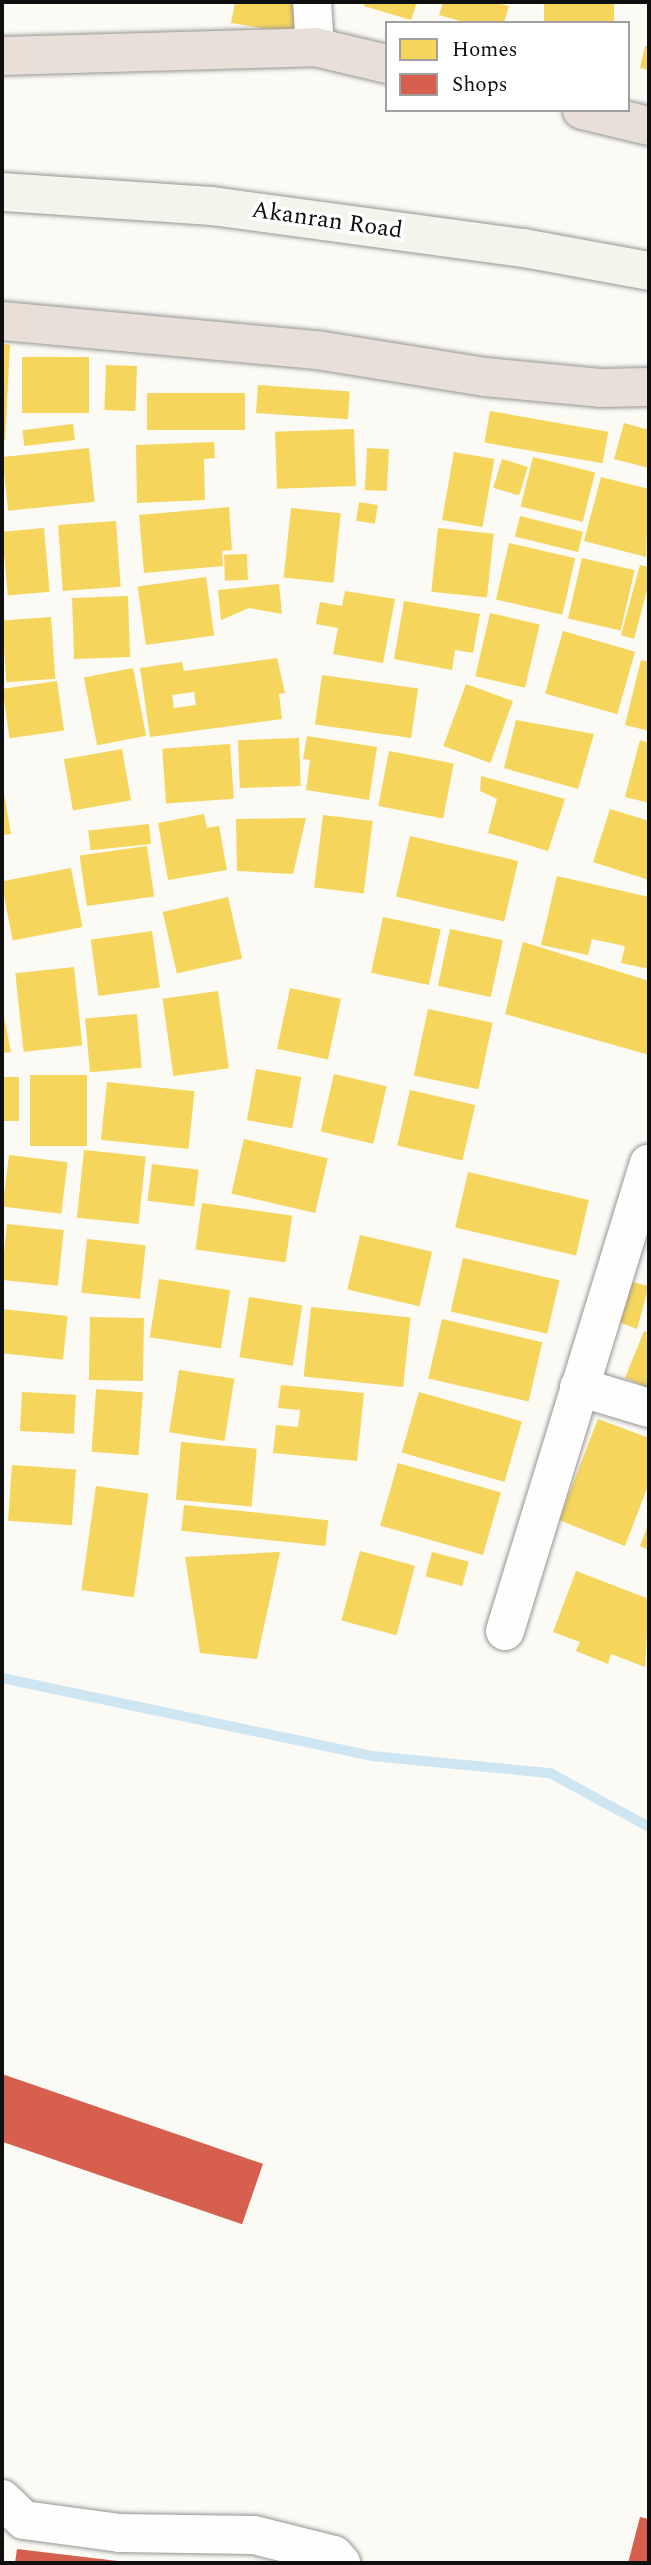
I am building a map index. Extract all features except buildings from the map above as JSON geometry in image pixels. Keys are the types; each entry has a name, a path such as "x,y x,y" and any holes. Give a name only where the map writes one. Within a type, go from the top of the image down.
{"highway":[{"path":"2,56 315,47 385,64"},
{"path":"590,112 649,126"},
{"path":"2,321 317,350 485,377 602,388 649,387"}],"main road":[{"name":"Akanran Road","path":"2,192 212,206 524,248 649,271"}],"street":[{"path":"312,2 315,47"},
{"path":"505,1631 649,1164"},
{"path":"579,1387 649,1408"},
{"path":"2,2499 24,2521 120,2533 254,2535 334,2555 341,2563"}],"waterway":[{"path":"2,1678 372,1756 550,1773 649,1827"}]}
